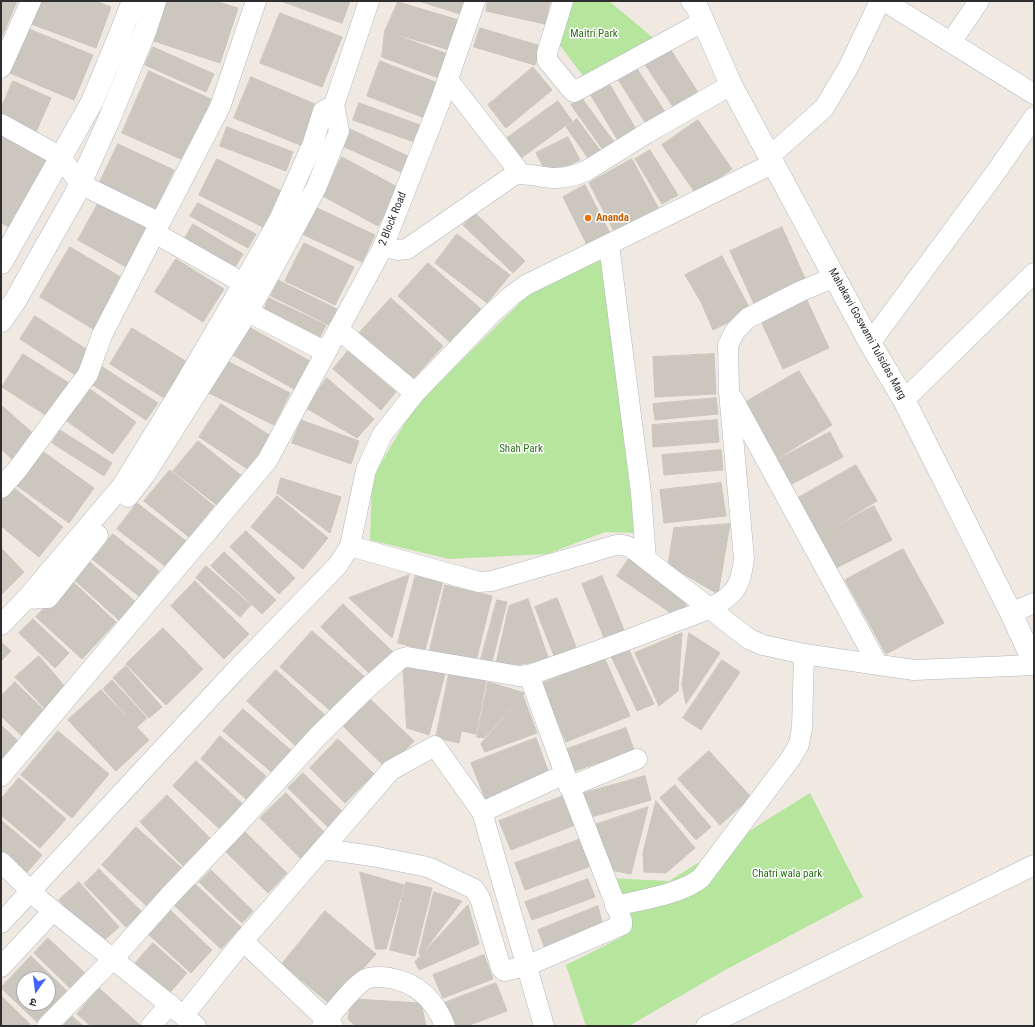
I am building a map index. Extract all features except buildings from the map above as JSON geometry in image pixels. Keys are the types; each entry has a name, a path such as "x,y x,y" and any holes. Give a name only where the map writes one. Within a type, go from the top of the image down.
{"street":[{"path":"1,68 32,1"},
{"path":"1,264 92,102 133,1"},
{"path":"1,321 15,301 75,195 108,122 143,36 155,1"},
{"path":"1,488 17,470 88,374 102,335 220,107 256,1"},
{"path":"1,624 26,599 122,486 181,390 241,306 272,270 316,188 339,131 334,105 369,1"},
{"name":"2 Block Road","path":"1,776 267,461 383,246 448,80 475,1"},
{"path":"563,1 547,53 547,60 574,92 580,90 698,8"},
{"path":"1,923 235,671 338,565 350,546 366,470 373,453 382,435 415,393 511,296 526,285 609,245 772,160 824,108 849,66 880,1"},
{"path":"884,1 1034,94"},
{"path":"951,42 979,1"},
{"name":"Mahakavi Goswami Tulsidas Marg","path":"698,8 731,85 870,343 904,400 1011,613 1034,664"},
{"path":"448,80 521,174"},
{"path":"383,246 398,250 407,249 506,179 514,175 521,174 556,178 576,176 647,132 731,85"},
{"path":"241,306 243,283 278,220 313,143 323,112 334,105"},
{"path":"870,343 996,172 1034,117"},
{"path":"1,124 61,157 80,184 158,228 243,283"},
{"path":"609,245 642,492 646,559"},
{"path":"904,400 1034,273"},
{"path":"47,1026 113,959 170,894 237,825 318,736 365,690 400,659 407,657 519,676 529,675 613,646 710,608 730,595 735,589 742,574 744,559 729,392 728,345 735,331 748,318 800,291 835,277"},
{"path":"241,306 326,352"},
{"path":"338,329 415,393"},
{"path":"729,392 878,665"},
{"path":"350,546 479,582 492,581 623,544 646,559 749,639 763,645 804,654 914,670 1034,664"},
{"path":"1011,613 1034,603"},
{"path":"615,906 684,889 701,878 791,758 799,744 802,728 804,654"},
{"path":"323,849 372,856 424,866 474,889 480,898 501,968 504,971 526,966 620,926 622,922 567,780 529,675"},
{"path":"151,1026 183,1015 243,941 391,770 435,746 482,812 544,1026"},
{"path":"482,812 567,780 637,759"},
{"path":"1,862 31,892 53,911 183,1015"},
{"path":"706,1026 1034,865"},
{"path":"1,968 53,911"},
{"path":"243,941 327,1024 359,984 367,979 385,978 405,982 426,995 434,1004 445,1026"}],"green space":[{"name":"Maitri Park","path":"567,1 609,1 657,41 583,76 556,40"},
{"name":"Shah Park","path":"609,256 638,533 605,532 547,554 449,559 370,540 372,478 415,406 529,294"},
{"name":"Chatri wala park","path":"810,793 863,897 725,970 629,1026 586,1026 566,965 622,937 608,878 669,881"}],"place":[{"name":"Ananda","path":"588,218"}]}
